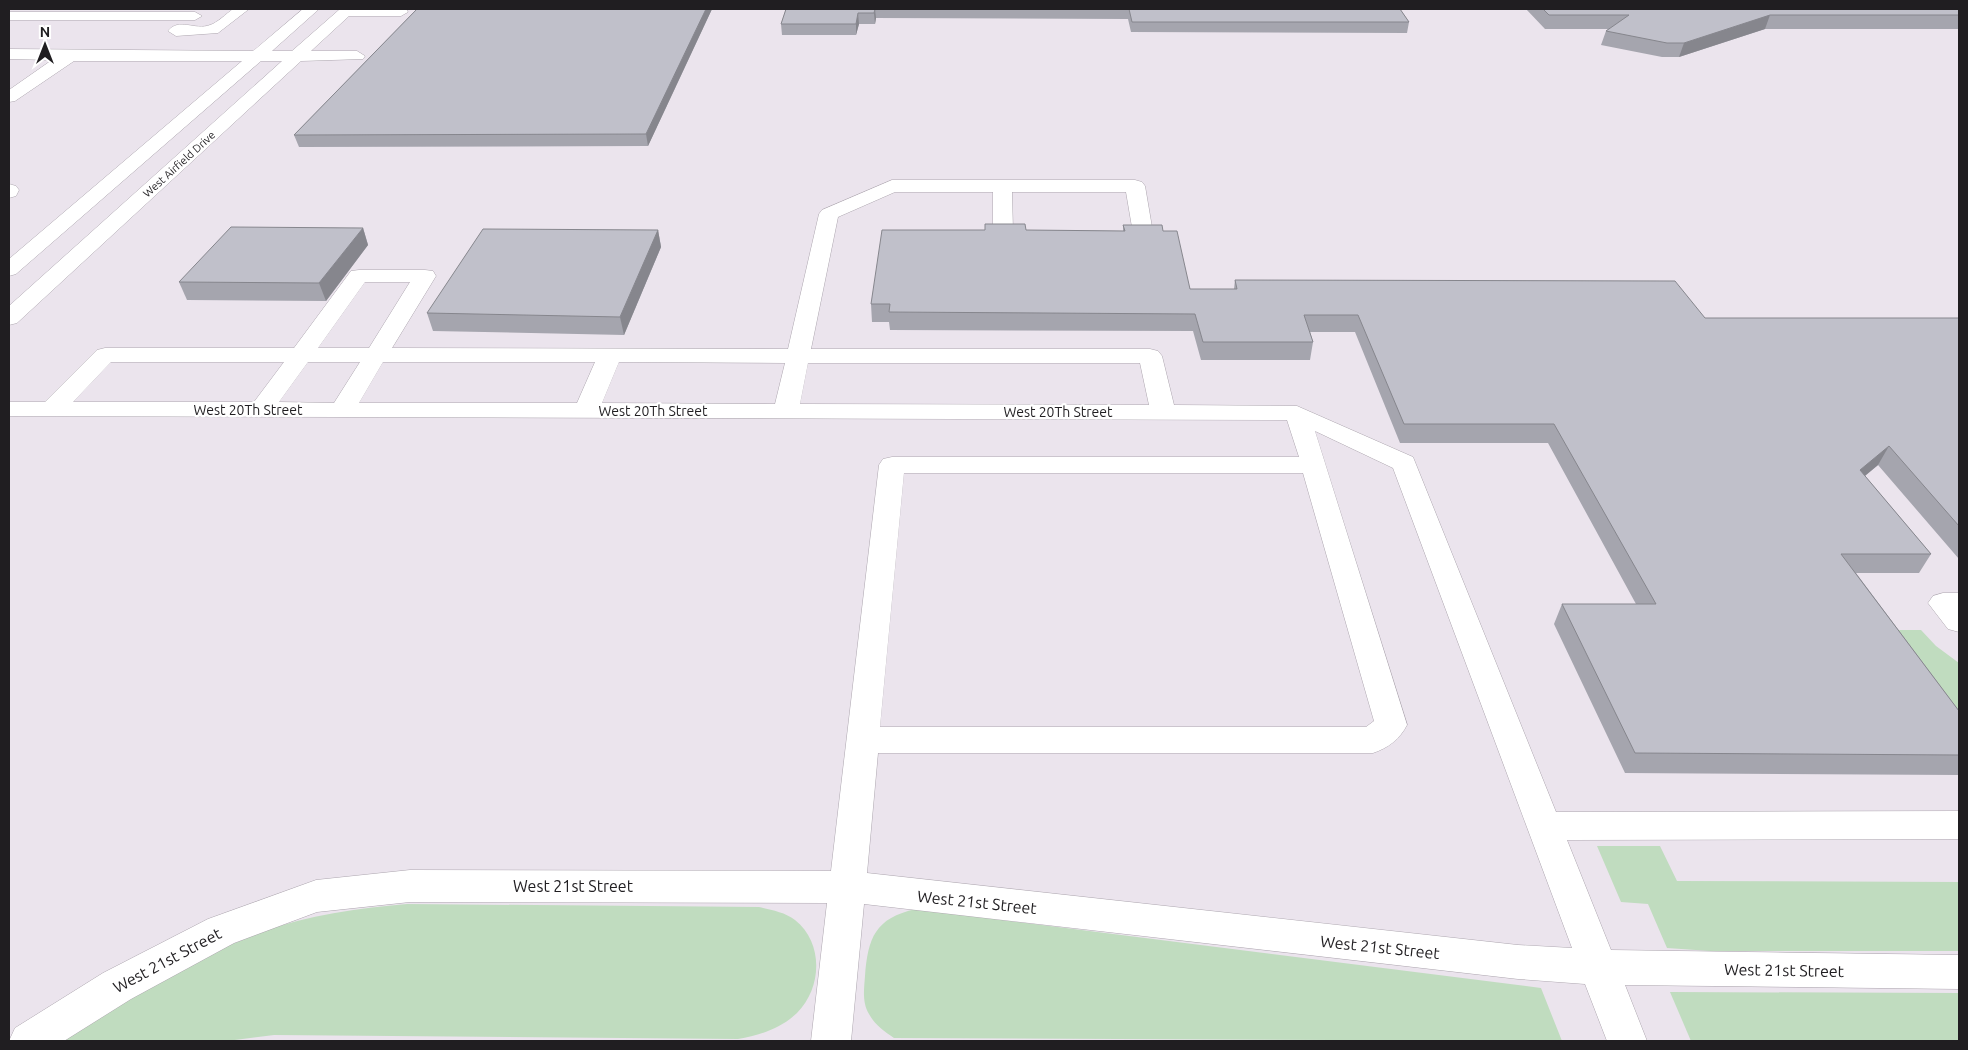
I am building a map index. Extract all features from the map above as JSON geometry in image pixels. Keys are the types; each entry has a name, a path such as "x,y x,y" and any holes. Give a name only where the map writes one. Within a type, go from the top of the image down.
{"street":[{"path":"200,12 176,31 213,30 242,9"},
{"path":"9,270 17,256 312,9"},
{"path":"347,10 401,12"},
{"name":"West Airfield Drive","path":"9,318 347,10"},
{"path":"9,16 200,12"},
{"path":"9,54 72,56 357,56"},
{"path":"9,97 64,59 72,56"},
{"path":"786,411 796,356 829,214 892,186 1135,186 1143,233"},
{"path":"1002,186 1003,232"},
{"path":"261,410 359,276 425,276 342,410"},
{"path":"52,409 105,354 300,357 1150,356 1163,412"},
{"path":"586,411 610,356"},
{"name":"West 20Th Street","path":"9,409 1296,413"},
{"path":"864,740 1373,740 1390,725 1314,465 1296,413"},
{"path":"1296,413 1404,463 1627,1041"},
{"path":"831,1041 849,887 892,465 1314,465"},
{"path":"1959,602 1943,602 1959,622"},
{"path":"1544,826 1959,825"},
{"name":"West 21st Street","path":"29,1041 117,986 221,930 316,896 410,886 849,887 1518,962 1598,967 1959,972"}],"green space":[{"path":"1890,630 1921,630 1936,646 1959,663 1959,750"},
{"path":"1597,846 1660,846 1677,881 1959,882 1959,951 1710,951 1667,948 1648,904 1621,902"},
{"path":"407,904 759,907 787,915 795,920 804,930 811,941 815,953 815,979 805,1003 790,1019 754,1036 738,1039 274,1035 227,1041 57,1041 182,968 262,932 297,921 333,913"},
{"path":"916,909 1541,988 1562,1041 894,1038 877,1025 871,1018 865,1005 864,986 868,951 876,932 883,924 902,913"},
{"path":"1670,992 1959,993 1959,1041 1691,1041"}],"building":[{"path":"417,9 706,9 646,134 294,135"},
{"path":"786,9 875,9 874,13 858,13 856,24 781,24"},
{"path":"1129,9 1400,9 1409,22 1132,22"},
{"path":"1543,9 1959,9 1959,15 1770,15 1684,43 1667,43 1606,31 1629,15 1549,15"},
{"path":"985,224 1025,224 1026,230 1125,231 1123,225 1162,225 1163,231 1177,231 1190,289 1237,289 1235,280 1675,281 1705,318 1959,318 1959,526 1889,446 1860,470 1931,554 1841,554 1959,711 1959,755 1635,753 1562,604 1656,604 1554,424 1404,424 1358,315 1304,315 1313,342 1203,342 1195,314 889,312 890,304 871,304 882,230 985,230"},
{"path":"231,227 363,228 319,283 179,282"},
{"path":"483,229 658,230 620,317 427,313"}]}
